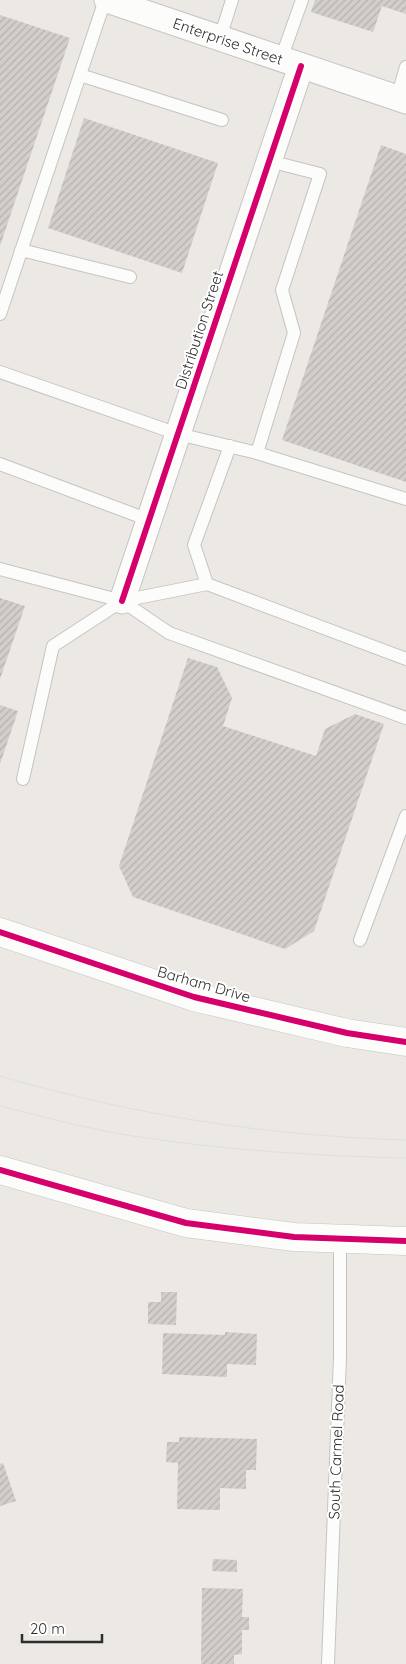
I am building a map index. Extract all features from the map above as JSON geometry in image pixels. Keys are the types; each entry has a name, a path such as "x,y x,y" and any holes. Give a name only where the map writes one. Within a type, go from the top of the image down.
{"main road":[{"name":"Barham Drive","path":"0,932 194,997 347,1033 406,1042"},
{"path":"0,1170 186,1223 294,1238 406,1241"}],"street":[{"name":"Enterprise Street","path":"106,0 402,100"},
{"name":"Distribution Street","path":"122,601 269,161 291,62"}],"lane":[{"path":"0,314 106,0"},
{"path":"220,38 232,0"},
{"path":"291,62 302,0"},
{"path":"402,100 406,66"},
{"path":"80,75 222,120"},
{"path":"257,452 294,333 282,290 320,174 269,161"},
{"path":"21,250 130,277"},
{"path":"0,372 178,434 257,452 406,498"},
{"path":"207,584 194,545 230,446"},
{"path":"0,464 149,520"},
{"path":"0,568 122,601 169,632 406,718"},
{"path":"23,780 53,646 122,601 207,584 406,659"},
{"path":"360,940 406,816"},
{"name":"South Carmel Road","path":"328,1664 340,1357 340,1240"}],"building":[{"path":"315,0 406,0 406,14 382,6 373,32 311,12"},
{"path":"0,15 70,38 0,246"},
{"path":"84,118 218,163 182,273 48,228"},
{"path":"381,145 406,154 406,482 282,440"},
{"path":"0,598 25,606 0,679"},
{"path":"188,658 217,667 232,698 223,726 316,756 325,729 355,714 384,724 314,931 285,949 133,897 119,866"},
{"path":"0,705 18,711 0,764"},
{"path":"161,1292 177,1292 176,1325 148,1324 148,1302 161,1302"},
{"path":"225,1332 257,1334 256,1365 227,1364 227,1377 162,1374 163,1333 225,1335"},
{"path":"179,1437 257,1439 256,1470 246,1470 246,1489 220,1488 220,1510 177,1509 178,1463 166,1462 167,1442 179,1442"},
{"path":"3,1463 16,1501 0,1506 0,1464"},
{"path":"213,1559 237,1560 237,1572 212,1571"},
{"path":"202,1588 243,1589 242,1617 249,1617 249,1630 242,1630 242,1654 234,1655 234,1664 201,1664"}],"tram line":[{"path":"0,1076 100,1102 201,1121 303,1134 406,1140"},
{"path":"0,1106 99,1130 167,1141 270,1152 406,1158"}],"cycle path":[{"path":"122,601 301,66"},
{"path":"0,932 194,997 347,1033 406,1042"},
{"path":"0,1170 186,1223 294,1237 406,1241"}]}
